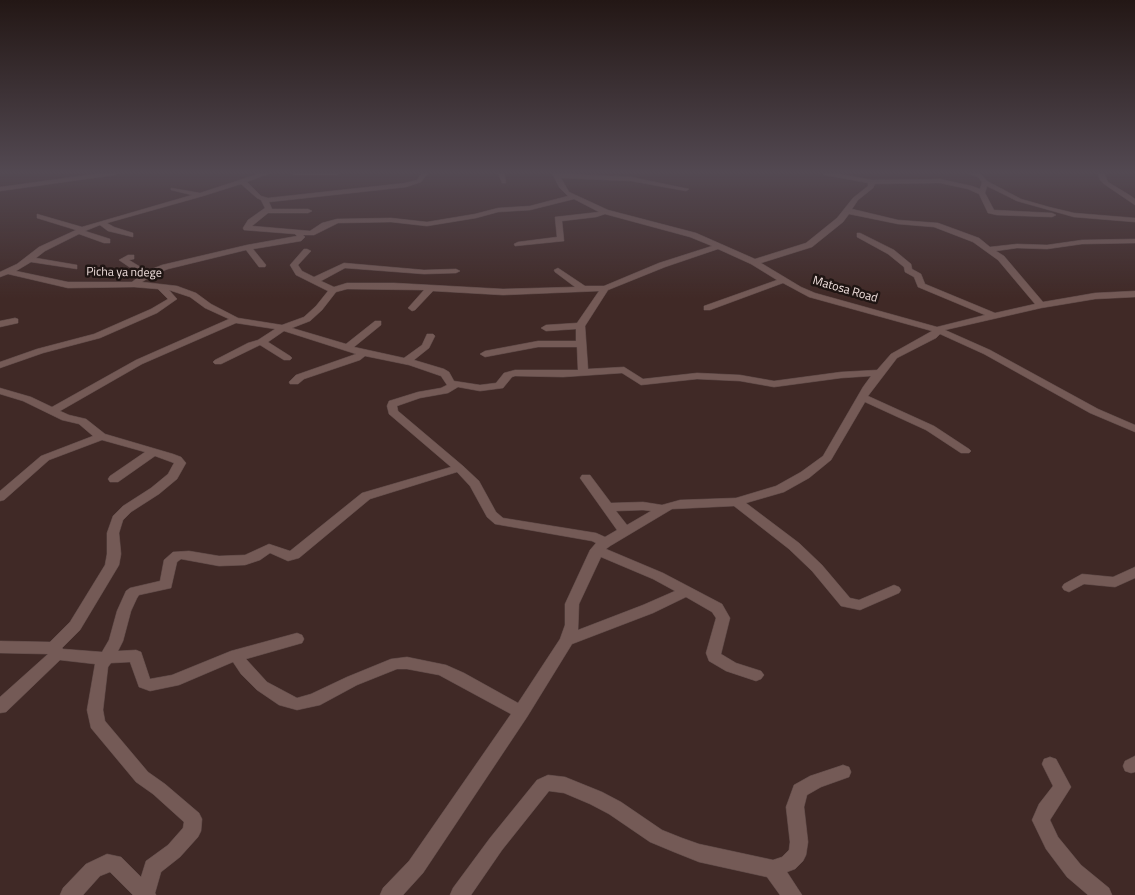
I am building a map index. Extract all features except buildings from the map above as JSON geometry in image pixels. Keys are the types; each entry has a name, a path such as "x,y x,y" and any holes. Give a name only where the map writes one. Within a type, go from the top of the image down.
{"street":[{"path":"4,273 20,266 42,249 80,230 131,215"},
{"path":"261,215 251,222 247,228 312,233 328,223 341,220 390,220 427,224 481,215"},
{"path":"518,244 561,239 558,219 599,215"},
{"name":"Matosa Road","path":"616,215 684,232 720,246 754,262 812,295 938,330 987,352 1094,411 1135,429"},
{"path":"754,262 810,245 844,215"},
{"path":"857,215 935,225 971,237 1004,262 1041,305"},
{"path":"1068,215 1135,220"},
{"path":"40,216 107,241"},
{"path":"102,223 111,229 130,235"},
{"path":"419,234 427,224"},
{"path":"134,284 147,275 165,267 247,247 298,239 300,237 299,233"},
{"path":"860,235 891,252 908,266 908,270 918,276 921,285 995,315"},
{"path":"989,249 1017,246 1047,247 1082,242 1135,241"},
{"path":"218,362 261,342 283,328 311,316 333,290 347,286 503,292 606,288 662,265 720,246"},
{"path":"247,247 262,265"},
{"path":"307,251 294,265 299,273 333,290"},
{"path":"131,256 124,260 147,275"},
{"path":"28,259 74,267"},
{"path":"314,281 344,266 424,272 456,271"},
{"path":"558,270 583,289"},
{"name":"Picha ya ndege","path":"4,273 76,285 134,284 184,290 208,306 234,318"},
{"path":"707,308 784,280"},
{"path":"0,365 40,351 96,336 154,311 173,299 160,286"},
{"path":"583,372 580,326 606,288"},
{"path":"412,308 430,289"},
{"path":"390,895 416,867 568,640 572,625 572,604 601,547 662,509 680,504 737,502 780,489 806,475 827,458 863,397 894,356 933,336 938,330 947,325 1041,305 1095,296 1135,294"},
{"path":"53,411 140,362 234,318 261,322 363,353 443,372 451,383 455,385 491,388 501,384 512,373 563,374 624,370 641,382 697,376 740,378 774,384 841,375 881,373"},
{"path":"0,324 16,321"},
{"path":"347,348 378,323"},
{"path":"546,328 580,326"},
{"path":"406,362 426,346 430,336"},
{"path":"261,342 287,358"},
{"path":"485,354 518,346 581,344"},
{"path":"294,382 307,374 357,358 363,353"},
{"path":"455,385 444,391 430,392 393,403 393,412 475,484 491,514 499,520 596,537 601,547 710,604 723,615 713,653 714,657 731,667 756,675"},
{"path":"0,391 27,399 66,418 82,421 101,437 177,459 180,463 173,476 156,491 127,508 117,519 113,533 114,554 112,565 74,626 56,650 0,707"},
{"path":"863,397 930,428 965,451"},
{"path":"0,497 39,462 55,453 101,437"},
{"path":"114,479 153,452"},
{"path":"70,895 93,870 107,863 114,864 146,894 153,866 174,851 192,831 193,819 159,789 142,777 97,723 95,710 98,679 102,667 116,641 124,611 131,595 135,591 166,585 171,560 174,556 183,554 220,561 245,560 255,558 269,548 292,556 366,496 394,486 459,468"},
{"path":"586,478 608,507 612,516 626,532"},
{"path":"737,502 794,546 817,568 846,602 860,605 894,590"},
{"path":"608,507 643,506 662,509"},
{"path":"1069,587 1082,579 1115,582 1135,572"},
{"path":"568,640 648,609 685,592"},
{"path":"0,646 56,650 73,657 136,656 144,682 150,686 174,681 236,656 297,640"},
{"path":"236,656 246,670 262,686 294,704 302,705 352,680 386,667 407,663 427,666 450,673 521,712"},
{"path":"1050,764 1062,788 1045,810 1040,820 1052,843 1074,871 1102,895"},
{"path":"460,895 496,844 543,786 548,783 565,786 596,798 615,808 656,836 680,846 699,853 773,869 788,863 797,855 799,842 795,807 800,790 816,781 844,772"},
{"path":"773,869 792,895"}]}
